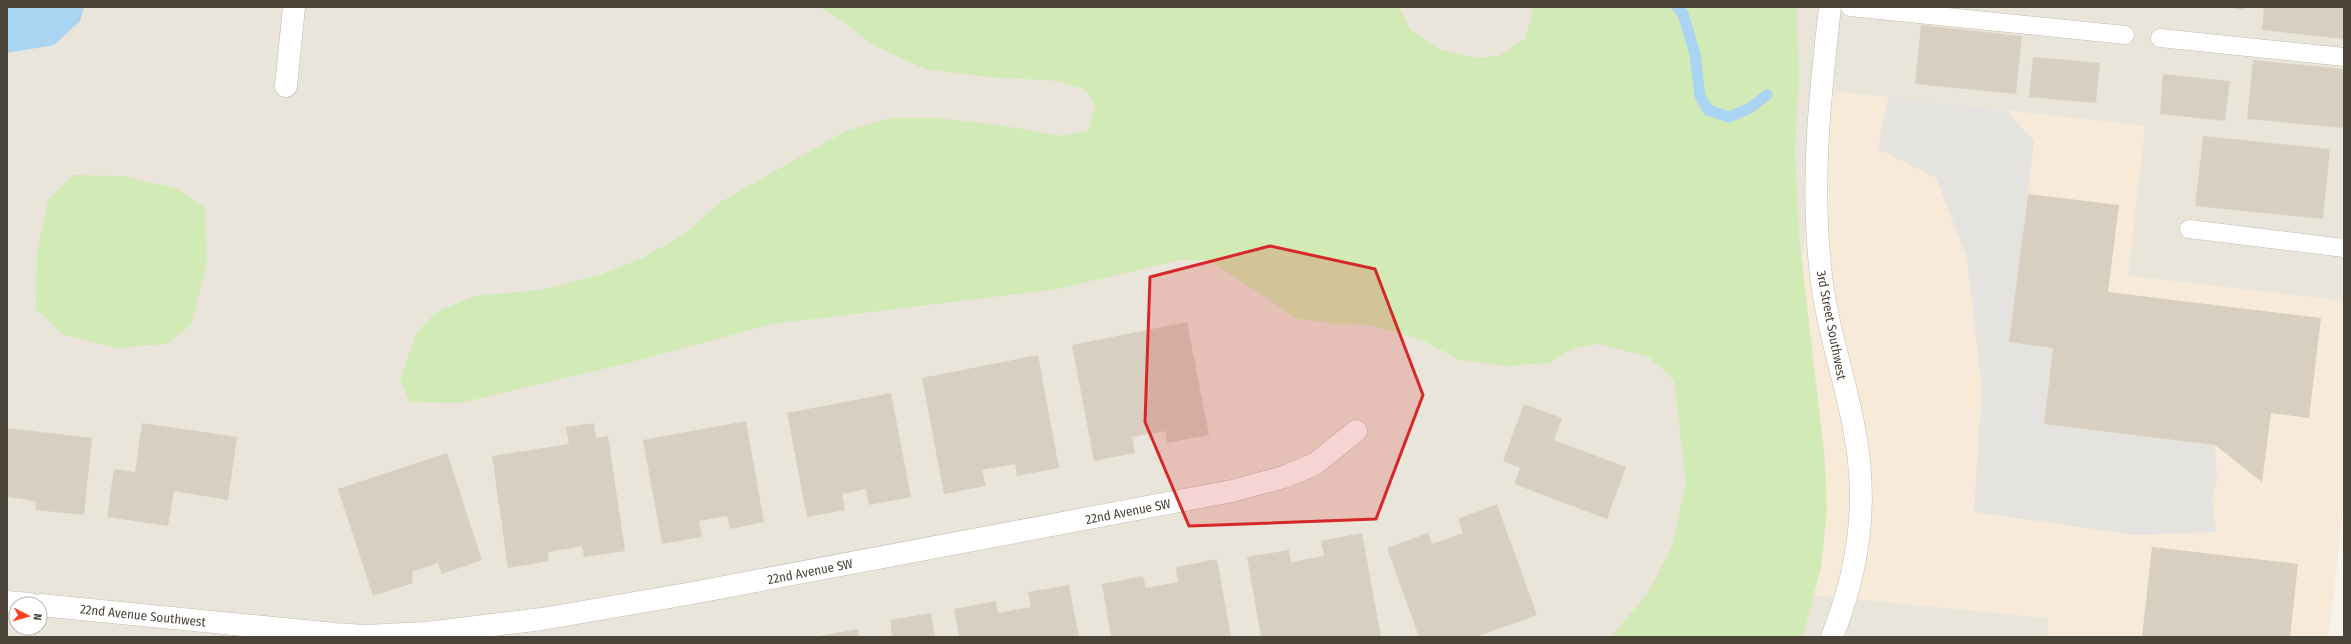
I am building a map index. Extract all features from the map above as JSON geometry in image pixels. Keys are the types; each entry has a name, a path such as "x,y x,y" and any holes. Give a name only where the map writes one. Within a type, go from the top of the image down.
{"street":[{"path":"286,86 294,7"},
{"name":"3rd Street Southwest","path":"1830,7 1817,125 1817,227 1826,313 1855,431 1863,498 1855,564 1843,610 1832,637"},
{"name":"22nd Avenue SW","path":"245,626 343,634 394,635 534,620 687,594 1232,491 1284,477 1315,464 1356,431"},
{"name":"22nd Avenue Southwest","path":"48,606 245,626"}],"lane":[{"path":"1850,7 2125,35"},
{"path":"2160,38 2344,57"},
{"path":"2189,229 2344,248"}],"highlighted area":[{"path":"1270,246 1375,269 1423,395 1376,519 1189,526 1145,422 1150,277"}],"shaded area":[{"path":"7,7 2344,7 2344,301 2128,276 2144,126 1821,90 1802,265 1763,590 2049,618 2047,637 7,637"},
{"path":"1821,90 2145,126 2128,276 2344,301 2344,498 2329,637 2047,637 2048,618 1763,590 1802,265"},
{"path":"1888,97 2007,111 2034,141 2010,342 2053,348 2044,424 2215,445 2217,479 2212,501 2216,532 2135,535 1974,512 1982,390 1967,258 1936,178 1878,149"}],"green space":[{"path":"819,7 1399,7 1411,30 1441,50 1476,58 1499,56 1525,39 1534,7 1797,7 1799,79 1795,148 1799,236 1825,461 1827,511 1821,567 1803,637 1611,637 1647,594 1672,547 1686,483 1674,380 1649,357 1600,344 1574,348 1549,363 1506,366 1460,360 1422,340 1371,325 1335,324 1294,318 1264,296 1208,260 1180,260 1058,289 772,324 624,364 460,403 410,402 400,380 416,334 435,313 474,296 542,290 602,274 645,257 687,232 722,201 846,131 891,118 938,118 999,125 1061,136 1088,131 1095,107 1086,90 1058,81 989,77 925,69 875,46 842,21"},
{"path":"73,175 122,176 175,188 205,207 207,264 191,325 166,344 116,348 64,335 36,309 37,253 48,200"}],"water":[{"path":"7,7 84,7 80,21 54,45 7,53"}],"building":[{"path":"2224,7 2244,7 2244,10"},
{"path":"2264,7 2344,7 2344,39 2262,30"},
{"path":"1921,25 2022,36 2016,94 1915,84"},
{"path":"2033,57 2100,63 2096,103 2029,97"},
{"path":"2253,60 2344,69 2344,128 2247,119"},
{"path":"2163,74 2230,81 2225,121 2160,114"},
{"path":"2203,136 2330,149 2323,219 2195,206"},
{"path":"2028,194 2119,205 2108,292 2321,318 2309,418 2271,413 2262,482 2215,445 2044,424 2053,348 2009,342"},
{"path":"1187,322 1209,435 1167,443 1165,431 1132,437 1135,453 1094,461 1072,345"},
{"path":"1038,355 1059,468 1017,476 1015,464 982,470 986,486 944,494 922,378"},
{"path":"891,393 911,497 869,505 866,489 842,494 845,510 807,517 787,413"},
{"path":"1524,404 1562,418 1554,440 1626,467 1607,519 1514,484 1520,468 1503,461"},
{"path":"746,421 764,522 730,529 727,516 699,521 702,537 662,544 643,440"},
{"path":"142,423 237,437 228,500 174,491 168,526 107,517 114,469 135,472"},
{"path":"594,423 596,438 608,436 625,551 584,557 582,546 548,552 549,561 508,568 492,456 569,444 566,427"},
{"path":"7,428 92,438 84,515 35,510 36,501 7,497"},
{"path":"447,453 482,560 442,574 438,563 412,572 413,583 373,596 338,489"},
{"path":"1497,504 1537,615 1476,637 1419,637 1387,548 1428,533 1432,544 1463,533 1458,519"},
{"path":"1362,533 1381,637 1261,637 1247,557 1289,550 1291,562 1324,556 1321,541"},
{"path":"2152,547 2298,564 2290,637 2142,637"},
{"path":"1217,559 1231,637 1111,637 1102,584 1143,576 1146,588 1178,582 1176,567"},
{"path":"1069,585 1079,637 959,637 954,609 996,601 998,613 1031,607 1028,592"},
{"path":"931,613 935,637 887,637 892,635 890,620"},
{"path":"858,629 859,637 819,637 819,636"}],"waterway":[{"path":"1677,7 1683,14 1695,54 1700,96 1708,110 1729,117 1750,108 1767,95"}]}
